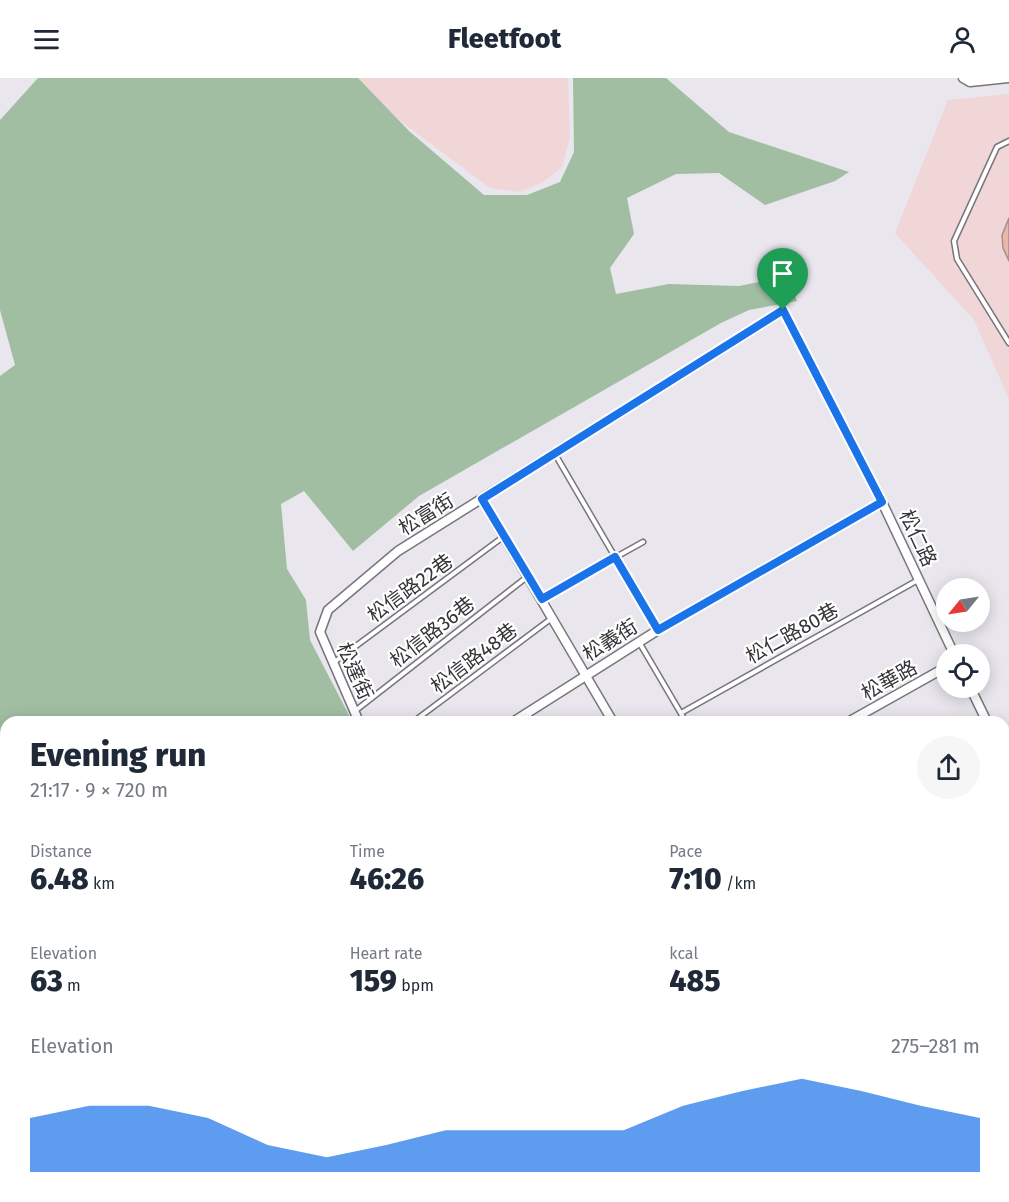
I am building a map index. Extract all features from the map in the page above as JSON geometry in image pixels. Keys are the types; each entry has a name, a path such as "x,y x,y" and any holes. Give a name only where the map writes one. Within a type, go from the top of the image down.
{"street":[{"path":"963,78 970,82 1008,78"},
{"name":"松富街","path":"320,633 328,610 350,589 398,551 783,310"},
{"name":"松仁路","path":"783,310 882,502 949,644"},
{"path":"482,499 610,716"},
{"name":"松義街","path":"521,716 658,630 882,502"},
{"name":"松達街","path":"320,633 356,716"},
{"name":"松華路","path":"859,716 936,673"},
{"path":"975,698 984,716"}],"lane":[{"path":"1009,141 997,147 954,241 957,260 1009,343"},
{"path":"555,454 658,630"},
{"name":"松信路22巷","path":"332,663 505,536"},
{"path":"542,599 643,542"},
{"name":"松信路36巷","path":"354,711 528,576"},
{"name":"松仁路80巷","path":"681,713 919,580"},
{"name":"松信路48巷","path":"421,716 552,618"},
{"path":"638,642 683,716"},
{"path":"527,712 529,716"}],"shaded area":[{"path":"357,78 568,78 570,137 562,167 542,183 519,192 490,188 367,96"},
{"path":"1009,94 1009,399 974,320 895,233 948,100"}],"green space":[{"path":"38,78 358,78 409,131 484,195 527,195 560,182 574,152 573,78 666,78 729,132 849,172 835,181 765,205 719,173 676,174 627,198 634,234 610,268 616,294 669,284 739,286 788,276 797,301 749,310 721,323 419,496 353,551 304,491 281,504 287,569 306,600 310,640 349,716 0,716 0,376 15,365 0,310 0,120"}],"building":[{"path":"1009,218 1009,261 1003,248 1002,235"}],"route":[{"path":"783,310 882,502 658,630 615,557 542,599 482,499 783,310"}]}
